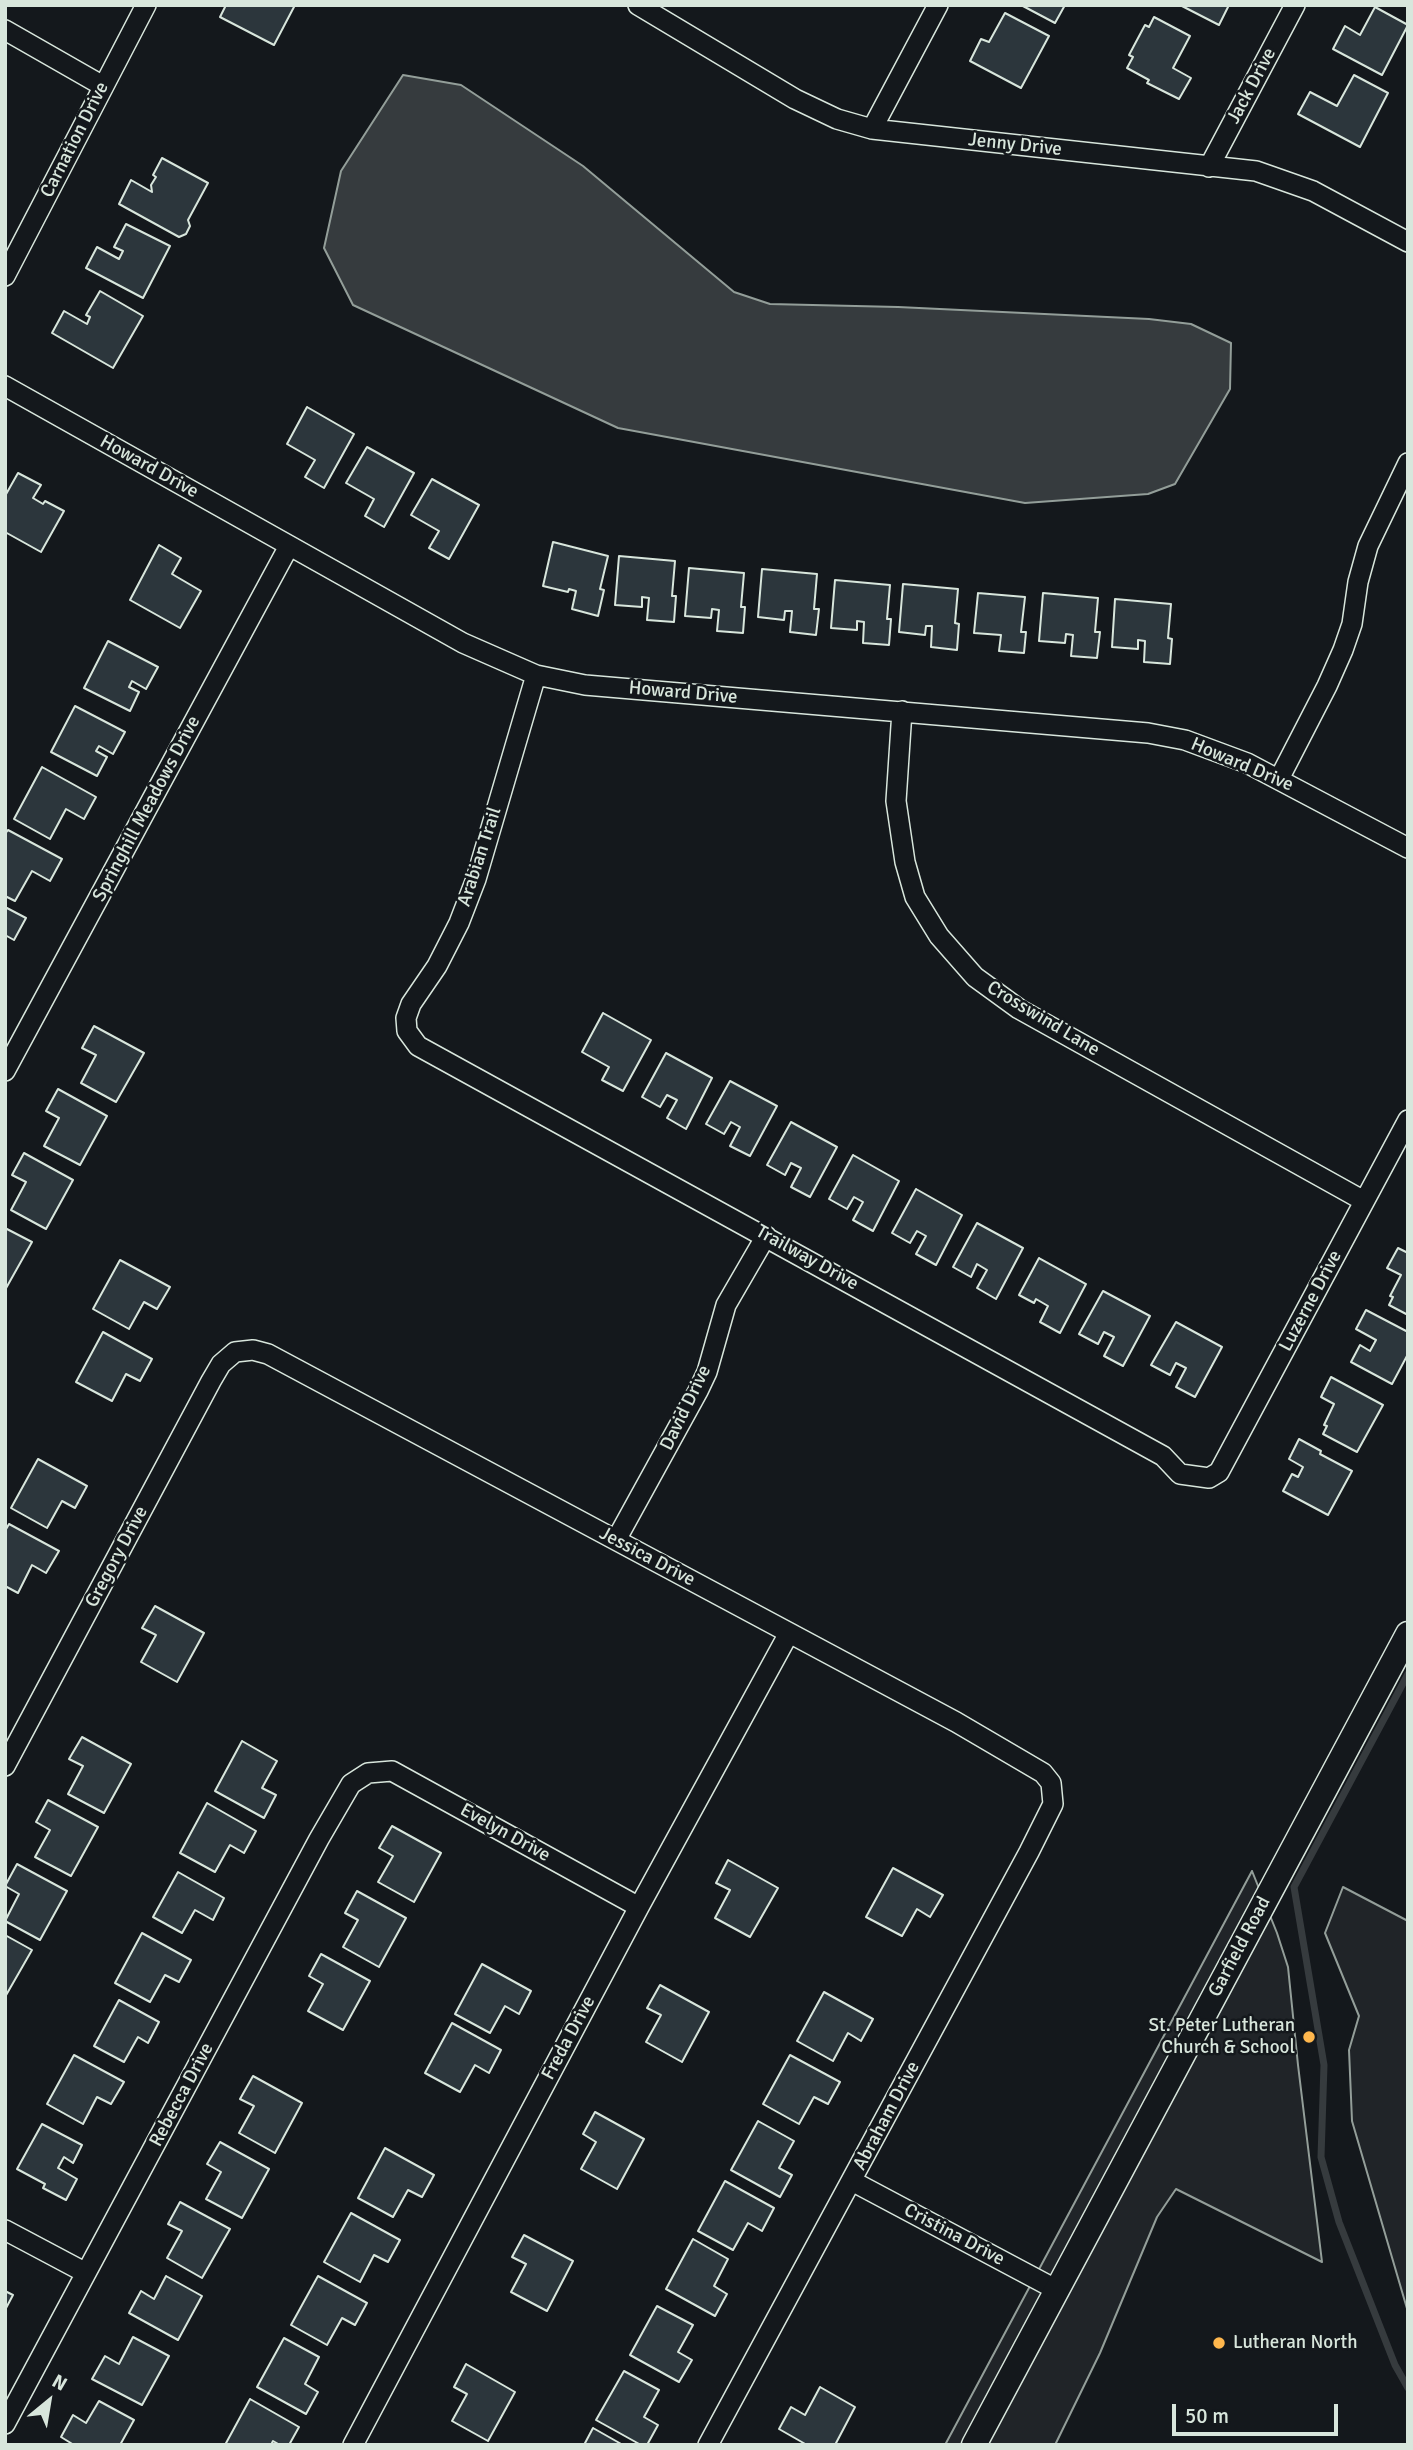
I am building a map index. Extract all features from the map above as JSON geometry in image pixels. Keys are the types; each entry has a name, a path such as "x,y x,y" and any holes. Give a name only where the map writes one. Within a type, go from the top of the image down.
{"street":[{"name":"Carnation Drive","path":"5,276 146,5"},
{"name":"Jenny Drive","path":"638,5 795,99 837,119 872,129 1256,171 1313,191 1408,242"},
{"path":"872,129 938,5"},
{"name":"Jack Drive","path":"1209,167 1295,5"},
{"path":"5,30 103,86"},
{"name":"Howard Drive","path":"5,386 463,643 536,675 585,685 1148,733 1185,740 1216,750 1279,779 1408,848"},
{"path":"1279,779 1343,650 1352,624 1368,546 1403,484 1408,463"},
{"name":"Springhill Meadows Drive","path":"5,1071 289,546"},
{"name":"Arabian Trail","path":"407,1031 406,1018 411,1004 437,967 476,878 536,675"},
{"name":"Crosswind Lane","path":"902,711 896,801 905,862 915,897 933,927 975,977 1019,1010 1364,1202"},
{"name":"Trailway Drive","path":"407,1031 418,1046 1163,1456 1180,1474 1209,1478"},
{"name":"Luzerne Drive","path":"1209,1478 1219,1472 1230,1455 1408,1120"},
{"name":"David Drive","path":"616,1541 698,1391 707,1372 726,1305 766,1236"},
{"name":"Jessica Drive","path":"235,1352 253,1350 268,1353 1004,1749 1032,1765 1051,1783"},
{"name":"Gregory Drive","path":"5,1766 211,1381 221,1364 235,1352"},
{"name":"Freda Drive","path":"353,2445 639,1907 789,1633"},
{"name":"Garfield Road","path":"974,2445 1408,1634"},
{"name":"Evelyn Drive","path":"368,1773 392,1771 639,1907"},
{"name":"Rebecca Drive","path":"5,2424 319,1839 351,1784 368,1773"},
{"name":"Abraham Drive","path":"708,2445 1029,1852 1053,1804 1051,1783"},
{"name":"Cristina Drive","path":"852,2181 1057,2290"},
{"path":"5,2230 86,2273"}],"shaded area":[{"path":"403,75 461,85 583,166 734,292 770,304 898,307 1149,319 1191,324 1231,343 1230,389 1175,484 1148,494 1025,503 618,428 353,305 324,248 341,171"},
{"path":"1252,1871 1288,1967 1322,2262 1176,2189 1157,2217 1100,2353 1055,2445 945,2445"},
{"path":"1343,1887 1408,1921 1408,2312 1352,2121 1349,2050 1359,2016 1325,1933"}],"building":[{"path":"226,5 295,5 274,45 220,17"},
{"path":"1021,5 1065,5 1055,23"},
{"path":"1180,5 1229,5 1219,25"},
{"path":"1375,7 1408,25 1382,75 1333,49 1345,26 1360,35"},
{"path":"1005,13 1049,36 1021,88 970,61 981,39 989,42"},
{"path":"1154,17 1190,36 1173,68 1191,78 1179,99 1147,83 1149,80 1127,68 1133,57 1129,55 1145,25 1149,27"},
{"path":"1354,75 1388,93 1360,147 1298,114 1310,92 1337,106"},
{"path":"162,158 208,183 188,220 190,226 186,234 179,237 119,204 131,180 152,192 151,185 156,177 153,175"},
{"path":"126,224 170,246 143,298 86,268 97,247 119,259 123,251 114,247"},
{"path":"100,291 143,316 113,368 52,333 64,311 87,324 90,317 86,315"},
{"path":"307,407 354,434 324,488 305,477 315,460 287,444"},
{"path":"367,447 414,473 384,527 365,516 374,499 346,483"},
{"path":"18,473 41,485 33,498 64,511 41,552 5,532 5,496"},
{"path":"432,479 479,505 449,559 429,548 439,531 411,515"},
{"path":"553,542 608,556 600,589 604,590 598,616 572,609 576,591 569,589 568,592 543,586"},
{"path":"159,545 181,558 172,574 201,591 180,628 130,600"},
{"path":"619,556 675,561 672,596 676,596 674,622 647,620 649,598 642,597 642,607 615,605"},
{"path":"689,568 744,573 741,607 745,607 743,633 717,631 719,610 712,609 711,618 685,616"},
{"path":"762,569 817,574 814,609 819,609 816,635 790,632 792,611 785,611 784,620 758,617"},
{"path":"835,580 890,585 887,619 891,619 889,645 863,643 864,622 857,621 857,630 831,628"},
{"path":"903,584 958,589 955,623 959,624 957,650 931,647 932,626 926,626 925,635 899,632"},
{"path":"978,593 1025,597 1021,632 1026,632 1024,653 999,651 1001,635 974,633"},
{"path":"1043,593 1098,598 1095,632 1100,632 1097,658 1071,656 1073,635 1066,634 1065,643 1039,641"},
{"path":"1115,599 1171,604 1168,638 1172,639 1170,664 1144,662 1145,641 1138,640 1138,649 1112,647"},
{"path":"108,641 158,667 146,689 132,681 129,687 139,692 130,711 84,688"},
{"path":"75,706 125,732 113,754 99,746 96,751 107,757 97,776 51,752"},
{"path":"42,767 96,797 84,819 66,809 50,839 14,819"},
{"path":"8,830 62,859 50,881 32,871 15,901 5,896 5,834"},
{"path":"5,907 26,918 14,940 5,935"},
{"path":"603,1013 651,1040 623,1091 602,1080 609,1067 582,1052"},
{"path":"94,1026 144,1053 116,1102 81,1083 96,1055 82,1048"},
{"path":"666,1053 712,1078 686,1129 667,1118 677,1100 667,1095 660,1107 642,1097"},
{"path":"730,1081 777,1106 750,1156 730,1146 740,1127 731,1122 724,1134 706,1124"},
{"path":"58,1089 107,1116 80,1165 44,1146 59,1118 46,1111"},
{"path":"791,1122 837,1147 810,1197 791,1187 801,1168 791,1163 785,1175 767,1165"},
{"path":"24,1153 73,1180 46,1229 11,1210 26,1182 12,1175"},
{"path":"853,1155 899,1181 873,1231 853,1220 863,1202 854,1197 847,1209 829,1199"},
{"path":"916,1189 962,1215 936,1265 916,1254 926,1236 917,1231 910,1243 892,1233"},
{"path":"977,1223 1023,1248 996,1299 977,1288 987,1270 977,1264 971,1277 953,1267"},
{"path":"5,1228 32,1242 5,1290"},
{"path":"1398,1248 1408,1253 1408,1315 1389,1305 1393,1297 1390,1296 1401,1275 1387,1268"},
{"path":"1039,1258 1086,1284 1060,1333 1040,1322 1048,1306 1036,1299 1034,1303 1019,1295"},
{"path":"120,1260 170,1287 157,1309 144,1302 129,1329 93,1309"},
{"path":"1103,1291 1150,1316 1123,1366 1104,1356 1114,1337 1104,1332 1098,1344 1079,1334"},
{"path":"1366,1310 1408,1332 1408,1354 1392,1384 1351,1362 1360,1345 1370,1351 1376,1340 1356,1329"},
{"path":"1176,1322 1222,1347 1195,1397 1176,1387 1186,1368 1176,1363 1170,1375 1151,1365"},
{"path":"103,1332 152,1359 140,1381 126,1374 112,1401 76,1382"},
{"path":"1331,1377 1383,1405 1357,1452 1323,1434 1327,1426 1324,1425 1334,1404 1321,1397"},
{"path":"1299,1439 1352,1471 1328,1515 1283,1491 1292,1474 1298,1477 1303,1467 1289,1459"},
{"path":"38,1459 87,1486 75,1508 62,1501 47,1528 11,1508"},
{"path":"9,1524 59,1551 46,1573 32,1565 18,1593 5,1586 5,1531"},
{"path":"155,1606 204,1633 177,1682 141,1662 156,1635 142,1628"},
{"path":"82,1737 131,1764 104,1813 68,1794 83,1766 69,1759"},
{"path":"242,1741 277,1761 262,1788 276,1795 264,1818 215,1791"},
{"path":"48,1800 98,1827 71,1876 35,1857 50,1830 36,1822"},
{"path":"207,1803 256,1831 244,1853 230,1845 215,1872 180,1853"},
{"path":"392,1826 441,1853 414,1902 378,1882 393,1856 379,1848"},
{"path":"728,1860 778,1888 750,1937 715,1918 730,1890 716,1883"},
{"path":"17,1864 67,1891 40,1940 5,1921 19,1894 5,1886"},
{"path":"893,1868 943,1895 930,1917 917,1909 902,1936 866,1917"},
{"path":"178,1872 224,1898 213,1920 195,1910 182,1933 153,1917"},
{"path":"357,1891 406,1918 379,1967 343,1947 358,1920 345,1913"},
{"path":"142,1933 191,1960 179,1982 165,1975 150,2002 115,1983"},
{"path":"5,1935 32,1950 5,1997"},
{"path":"321,1954 370,1981 343,2030 308,2011 323,1984 309,1976"},
{"path":"482,1964 531,1991 519,2014 505,2006 490,2033 455,2014"},
{"path":"660,1985 709,2012 682,2062 646,2042 661,2015 647,2008"},
{"path":"824,1992 873,2019 861,2041 848,2033 833,2061 797,2041"},
{"path":"119,2000 159,2022 148,2043 138,2037 124,2062 94,2046"},
{"path":"452,2023 501,2050 489,2073 475,2065 460,2092 425,2073"},
{"path":"74,2055 124,2082 111,2104 97,2097 83,2124 47,2104"},
{"path":"790,2055 840,2082 828,2104 814,2097 799,2124 763,2104"},
{"path":"253,2076 302,2103 275,2153 239,2133 254,2106 240,2099"},
{"path":"595,2112 644,2139 617,2189 581,2169 596,2142 583,2134"},
{"path":"758,2121 794,2141 779,2168 792,2175 780,2197 731,2170"},
{"path":"42,2124 82,2145 73,2163 64,2157 58,2168 77,2179 66,2200 43,2188 45,2184 17,2169"},
{"path":"220,2142 269,2169 242,2218 206,2199 221,2172 207,2164"},
{"path":"385,2148 434,2175 422,2197 408,2190 393,2217 358,2198"},
{"path":"725,2181 774,2208 762,2231 748,2223 733,2250 698,2231"},
{"path":"180,2202 230,2229 202,2278 167,2258 182,2231 168,2224"},
{"path":"351,2213 400,2240 388,2262 374,2255 360,2282 324,2262"},
{"path":"524,2235 573,2261 547,2311 511,2292 526,2264 512,2257"},
{"path":"693,2239 728,2259 714,2286 727,2294 715,2316 666,2289"},
{"path":"166,2276 202,2296 178,2340 129,2313 141,2291 154,2299"},
{"path":"318,2276 367,2303 355,2325 342,2318 327,2345 291,2325"},
{"path":"5,2291 13,2295 5,2310"},
{"path":"657,2306 693,2325 678,2352 692,2360 679,2382 630,2355"},
{"path":"133,2337 169,2356 142,2405 92,2379 105,2356 119,2364"},
{"path":"284,2338 319,2357 305,2384 318,2392 306,2414 257,2387"},
{"path":"466,2364 515,2392 488,2441 452,2421 467,2394 454,2387"},
{"path":"624,2371 659,2390 644,2417 658,2425 647,2445 641,2445 596,2420"},
{"path":"820,2387 855,2407 835,2445 807,2445 779,2429 791,2407 805,2415"},
{"path":"250,2399 299,2427 289,2445 280,2445 273,2441 271,2445 225,2445"},
{"path":"99,2401 134,2420 120,2445 74,2445 61,2437 73,2415 86,2423"},
{"path":"593,2428 623,2445 584,2445"}],"waterway":[{"path":"1408,1674 1294,1887 1324,2065 1321,2157 1339,2222 1395,2365 1408,2388"}],"place":[{"name":"St. Peter Lutheran Church & School","path":"1309,2037"},
{"name":"Lutheran North","path":"1219,2343"}]}
